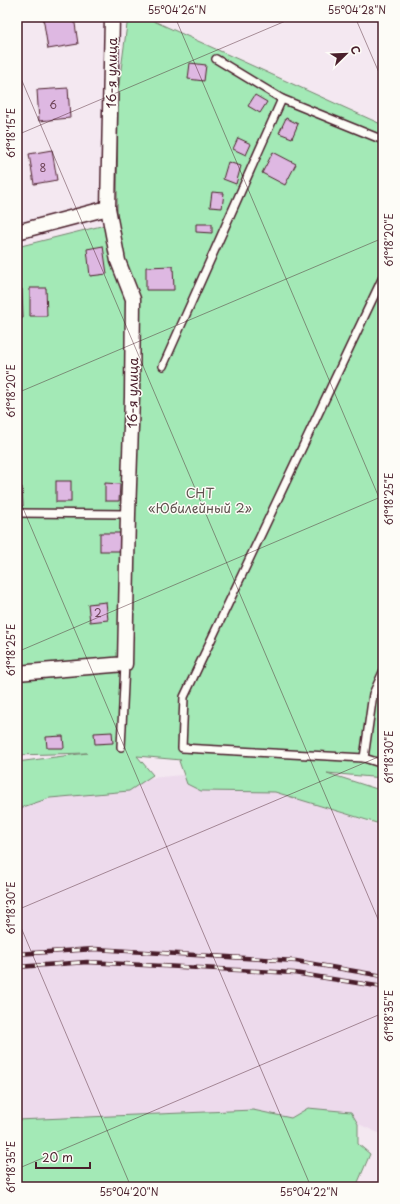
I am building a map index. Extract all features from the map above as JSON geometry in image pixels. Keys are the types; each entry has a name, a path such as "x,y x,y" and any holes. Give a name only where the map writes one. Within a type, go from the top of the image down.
{"street":[{"name":"16-я улица","path":"112,17 108,208 118,261 133,299 125,664"},
{"path":"17,232 108,208"},
{"path":"17,673 125,664"}],"lane":[{"path":"216,59 282,99 383,140"},
{"path":"163,366 282,99"},
{"path":"383,277 184,697 182,748 364,758 383,764"},
{"path":"17,513 128,514"},
{"path":"121,747 125,664"},
{"path":"364,758 373,694 383,672"}],"shaded area":[{"path":"221,771 383,827 383,1135 345,1118 17,1130 17,796 62,787"}],"green space":[{"name":"СНТ «Юбилейный 2»","path":"128,17 145,17 383,125 383,778 327,773 383,791 383,825 275,792 201,791 187,784 179,761 181,760 137,756 153,775 129,791 50,798 17,809 17,762 87,753 17,755 17,247 117,222 118,92"},
{"path":"308,1108 351,1112 358,1124 358,1144 370,1154 356,1187 17,1187 17,1120 253,1110 291,1118"}],"building":[{"path":"43,17 74,17 78,44 48,49"},
{"path":"190,63 206,65 204,81 188,79"},
{"path":"68,88 70,118 39,121 37,90"},
{"path":"255,95 267,102 260,113 248,106"},
{"path":"286,118 298,124 292,138 279,133"},
{"path":"238,138 251,144 246,155 233,149"},
{"path":"52,150 57,180 34,184 29,154"},
{"path":"273,152 296,164 285,185 262,173"},
{"path":"228,162 241,166 236,184 223,179"},
{"path":"212,192 224,193 222,208 210,207"},
{"path":"196,224 212,224 212,233 196,232"},
{"path":"103,246 107,274 90,276 87,249"},
{"path":"173,266 174,290 146,290 146,267"},
{"path":"30,288 46,288 47,316 30,316"},
{"path":"22,289 23,318 17,318 17,290"},
{"path":"56,481 71,481 71,502 56,502"},
{"path":"105,483 120,484 119,501 105,501"},
{"path":"17,487 22,487 23,506 17,506"},
{"path":"100,533 120,533 120,551 100,551"},
{"path":"106,602 108,620 90,622 88,604"},
{"path":"112,732 113,743 95,744 94,733"},
{"path":"63,736 64,748 47,748 46,737"}],"railway":[{"path":"17,954 95,949 296,961 383,976"},
{"path":"17,967 87,962 294,973 383,987"}]}
